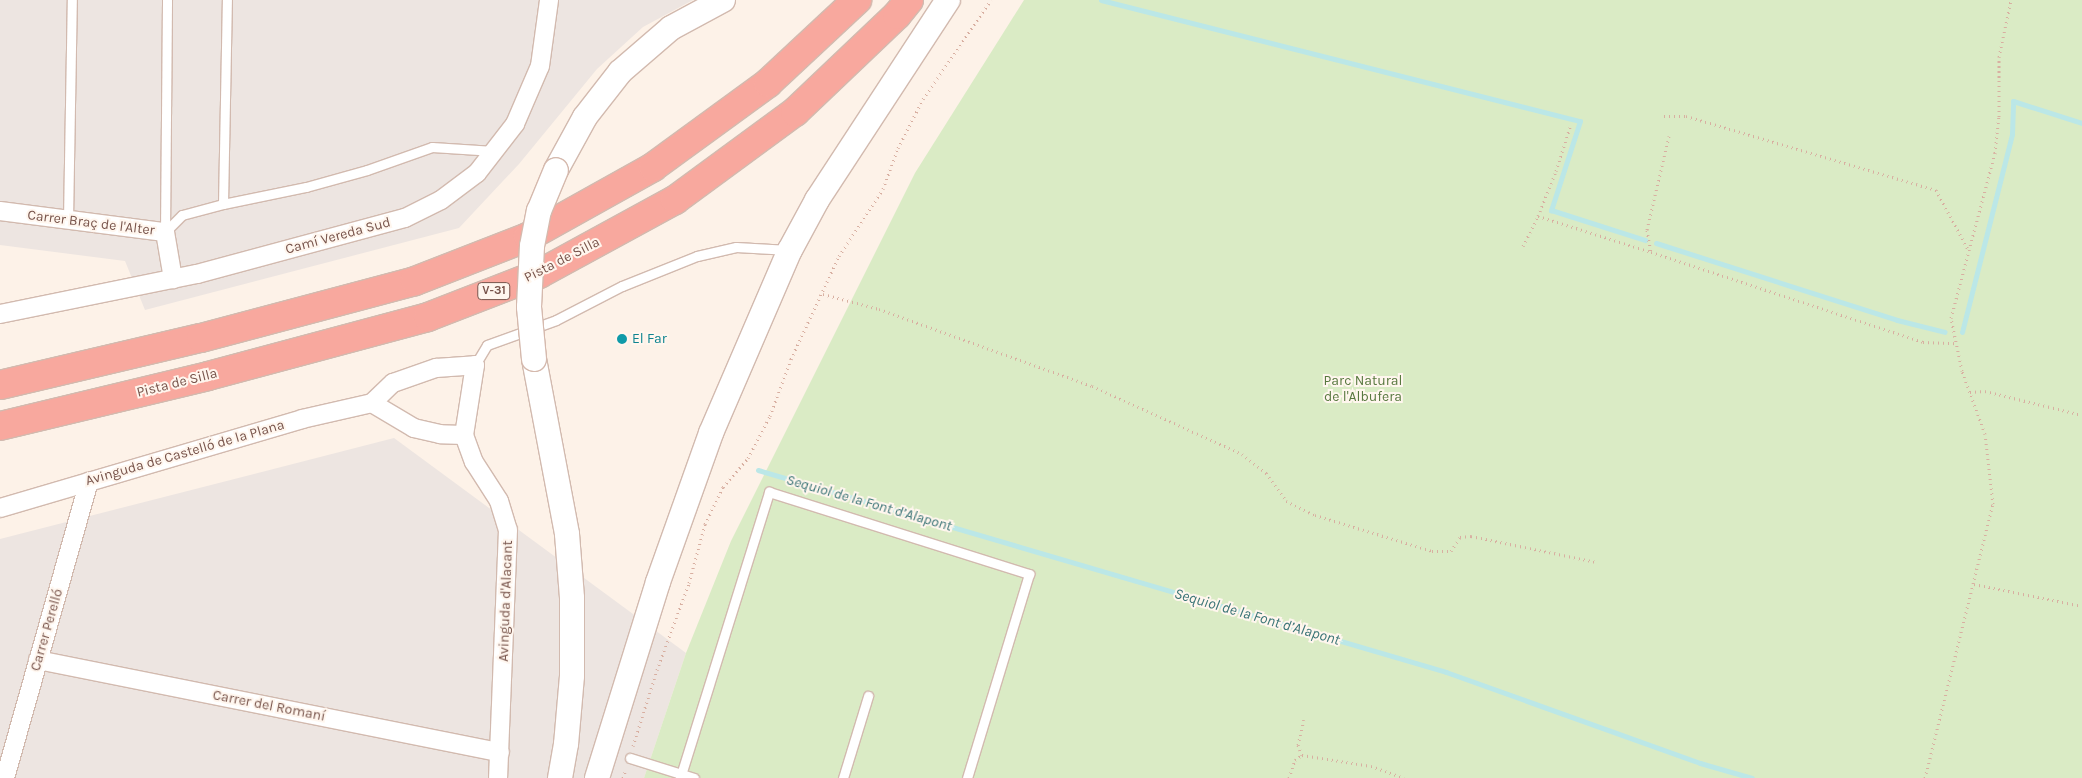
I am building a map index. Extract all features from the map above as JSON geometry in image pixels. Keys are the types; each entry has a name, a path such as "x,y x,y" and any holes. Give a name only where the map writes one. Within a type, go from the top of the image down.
{"highway":[{"path":"0,385 201,338 415,281 528,237 653,167 768,83 856,0"},
{"name":"Pista de Silla","path":"0,426 208,376 428,317 539,274 675,200 795,112 897,16 909,0"}],"main road":[{"path":"560,778 566,744 572,676 572,598 567,534 534,359 528,307 532,246 539,211 556,170 585,117 620,72 671,28 723,0"},
{"path":"597,778 658,582 711,432 790,250 817,200 948,0"}],"street":[{"name":"Camí Vereda Sud","path":"0,314 173,279 405,218 441,200 477,173 515,124 540,66 549,0"},
{"name":"Carrer Braç de l'Alter","path":"0,212 165,232 173,279"},
{"path":"475,364 464,435 440,434 414,428 372,403 393,383 436,368 475,364"},
{"name":"Avinguda de Castelló de la Plana","path":"0,508 302,419 372,403"},
{"name":"Avinguda d'Alacant","path":"464,435 474,462 499,501 508,530 498,778"},
{"name":"Carrer Perelló","path":"5,778 89,482"},
{"name":"Carrer del Romaní","path":"38,660 500,752"}],"lane":[{"path":"68,220 72,0"},
{"path":"165,232 167,0"},
{"path":"223,204 227,0"},
{"path":"165,232 182,215 223,204 306,187 367,170 432,147 494,151"},
{"path":"475,364 487,345 556,320 622,286 697,256 736,247 790,250"},
{"path":"680,776 769,492 1029,574 967,778"},
{"path":"842,778 868,696"},
{"path":"630,758 680,776 694,778"}],"path":[{"path":"623,778 657,670 689,583 704,524 723,486 748,458 761,433 791,359 823,294 839,256 884,189 898,148 923,99 990,0"},
{"path":"1925,778 1993,504 1985,434 1962,371 1951,318 1995,153 1999,117 1997,76 2011,0"},
{"path":"1664,116 1686,116 1936,190 1969,252"},
{"path":"1522,246 1538,216 1556,171 1570,127"},
{"path":"1651,252 1647,230 1669,136"},
{"path":"1538,216 1924,342 1956,343"},
{"path":"823,294 879,309 1092,386 1242,454 1266,473 1286,500 1315,514 1432,551 1451,551 1455,548 1460,537 1471,536 1596,562"},
{"path":"1970,392 1985,391 2082,415"},
{"path":"1974,584 2082,606"},
{"path":"1302,755 1298,745 1304,720"},
{"path":"1289,778 1295,760 1302,755 1371,766 1404,778"}],"shaded area":[{"path":"0,0 693,0 643,27 597,69 519,164 459,228 145,310 125,261 0,245"},
{"path":"394,438 686,653 644,778 0,778 0,539"}],"green space":[{"name":"Parc Natural de l'Albufera","path":"1024,0 2082,0 2082,778 644,778 686,653 731,541 915,173"}],"waterway":[{"path":"1101,0 1580,121 1551,210 1645,240"},
{"path":"1962,332 2012,134 2013,101 2082,123"},
{"path":"1656,243 1897,320 1945,332"},
{"name":"Sequiol de la Font d’Alapont","path":"758,470 1446,672 1700,763 1752,778"}],"place":[{"name":"El Far","path":"622,339"}]}
